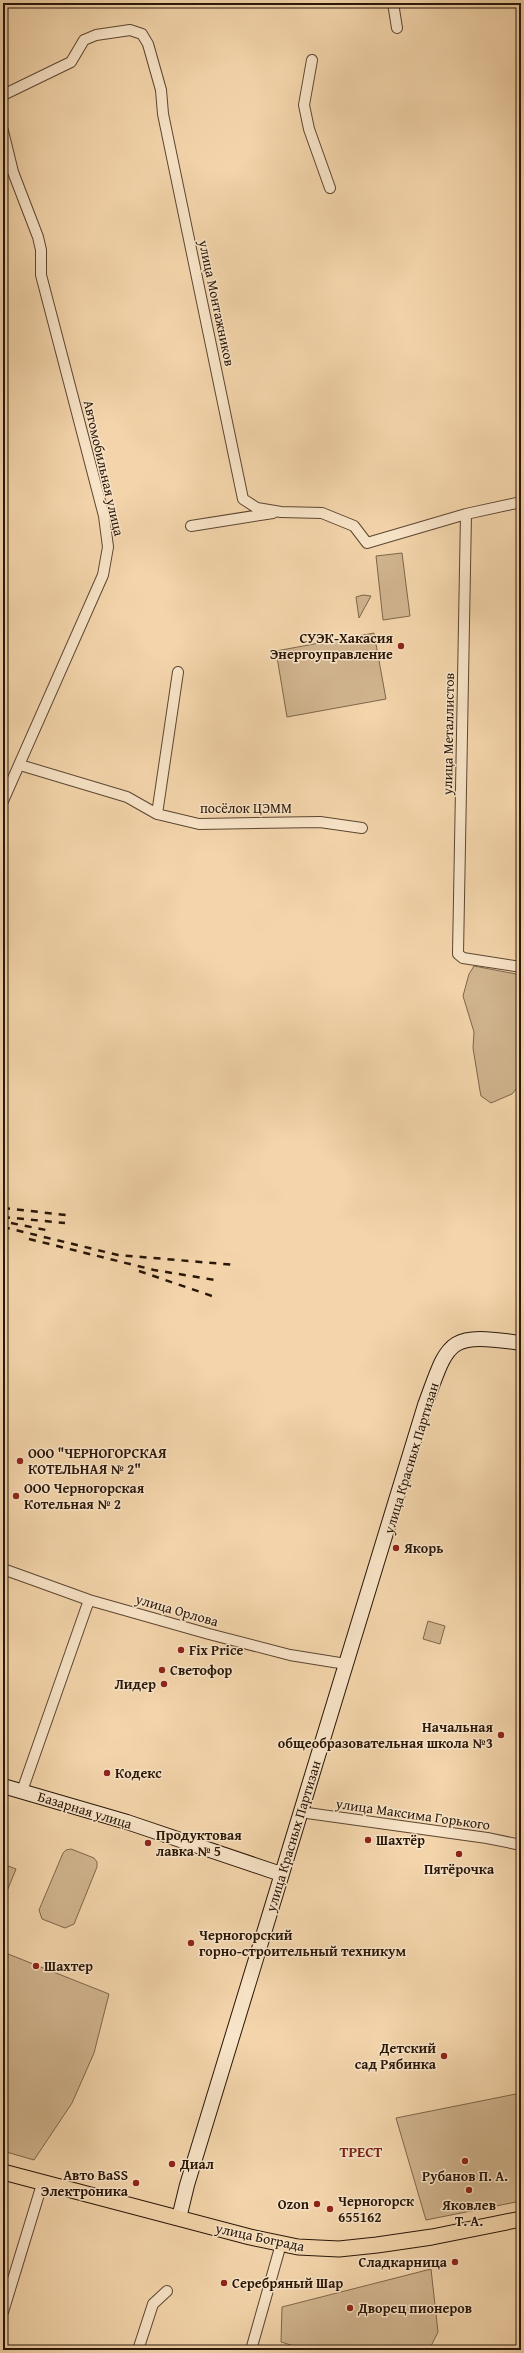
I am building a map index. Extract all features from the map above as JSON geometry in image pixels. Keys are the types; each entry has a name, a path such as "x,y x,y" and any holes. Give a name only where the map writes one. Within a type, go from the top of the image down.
{"main road":[{"name":"улица Красных Партизан","path":"179,2218 187,2185 300,1812 426,1405 445,1354 456,1343 476,1338 521,1343"},
{"name":"Базарная улица","path":"3,1786 127,1822 281,1874"},
{"name":"улица Бограда","path":"3,2172 281,2244 298,2247 339,2249 377,2245 432,2237 521,2219"}],"street":[{"path":"393,3 397,28"},
{"name":"улица Монтажников","path":"3,95 71,62 84,40 96,35 130,30 142,34 148,44 161,90 163,114 243,499 257,508 281,512"},
{"path":"312,60 304,105 309,129 330,188"},
{"name":"Автомобильная улица","path":"3,130 14,172 38,237 41,250 41,275 104,516 108,546 103,576 3,801"},
{"path":"191,526 281,512 322,513 354,526 367,543 466,514 521,502"},
{"name":"улица Металлистов","path":"466,514 458,954 462,958 521,967"},
{"path":"157,814 178,672"},
{"name":"посёлок ЦЭММ","path":"20,765 127,797 157,814 199,824 320,822 362,828"},
{"name":"улица Орлова","path":"3,1569 89,1600 290,1655 346,1664"},
{"path":"22,1791 89,1600"},
{"name":"улица Максима Горького","path":"300,1812 479,1837 521,1846"},
{"path":"3,2312 43,2182"},
{"path":"251,2350 281,2244"},
{"path":"138,2350 153,2304 167,2291"}],"shaded area":[{"path":"402,553 410,616 383,620 376,556"},
{"path":"363,595 371,596 359,618 356,597"},
{"path":"374,633 386,699 287,717 276,651"},
{"path":"474,966 521,975 521,1083 512,1094 491,1103 481,1096 473,1048 474,1032 463,996 469,974"},
{"path":"428,1621 445,1626 440,1644 423,1639"},
{"path":"71,1849 94,1858 97,1862 97,1867 74,1924 65,1928 42,1919 39,1910 63,1853 66,1850"},
{"path":"3,1864 16,1869 5,1896 3,1896"},
{"path":"3,1952 109,1994 94,2053 72,2103 34,2160 3,2151"},
{"path":"521,2093 521,2201 426,2220 396,2118"},
{"path":"431,2269 438,2332 429,2350 307,2350 281,2342 282,2307"}],"railway":[{"path":"3,1208 66,1215"},
{"path":"3,1217 65,1223"},
{"path":"11,1223 51,1231"},
{"path":"3,1227 118,1255 236,1265"},
{"path":"29,1239 154,1270 215,1280"},
{"path":"139,1271 212,1296"}],"place":[{"name":"СУЭК-Хакасия Энергоуправление","path":"401,646"},
{"name":"ООО \"ЧЕРНОГОРСКАЯ КОТЕЛЬНАЯ № 2\"","path":"20,1461"},
{"name":"ООО Черногорская Котельная № 2","path":"16,1496"},
{"name":"Якорь","path":"396,1548"},
{"name":"Fix Price","path":"181,1650"},
{"name":"Светофор","path":"162,1670"},
{"name":"Лидер","path":"164,1684"},
{"name":"Начальная общеобразовательная школа №3","path":"501,1735"},
{"name":"Кодекс","path":"107,1773"},
{"name":"Шахтёр","path":"368,1840"},
{"name":"Продуктовая лавка № 5","path":"148,1843"},
{"name":"Пятёрочка","path":"459,1854"},
{"name":"Черногорский горно-строительный техникум","path":"191,1943"},
{"name":"Шахтер","path":"36,1966"},
{"name":"Детский сад Рябинка","path":"444,2056"},
{"name":"Рубанов П. А.","path":"465,2161"},
{"name":"Диал","path":"172,2164"},
{"name":"Авто BaSS Электроника","path":"136,2183"},
{"name":"Яковлев Т. А.","path":"469,2190"},
{"name":"Ozon","path":"317,2204"},
{"name":"Черногорск 655162","path":"330,2209"},
{"name":"Сладкарница","path":"455,2262"},
{"name":"Серебряный Шар","path":"224,2283"},
{"name":"Дворец пионеров","path":"350,2308"}],"district":[{"name":"ТРЕСТ","path":"361,2151"}]}
